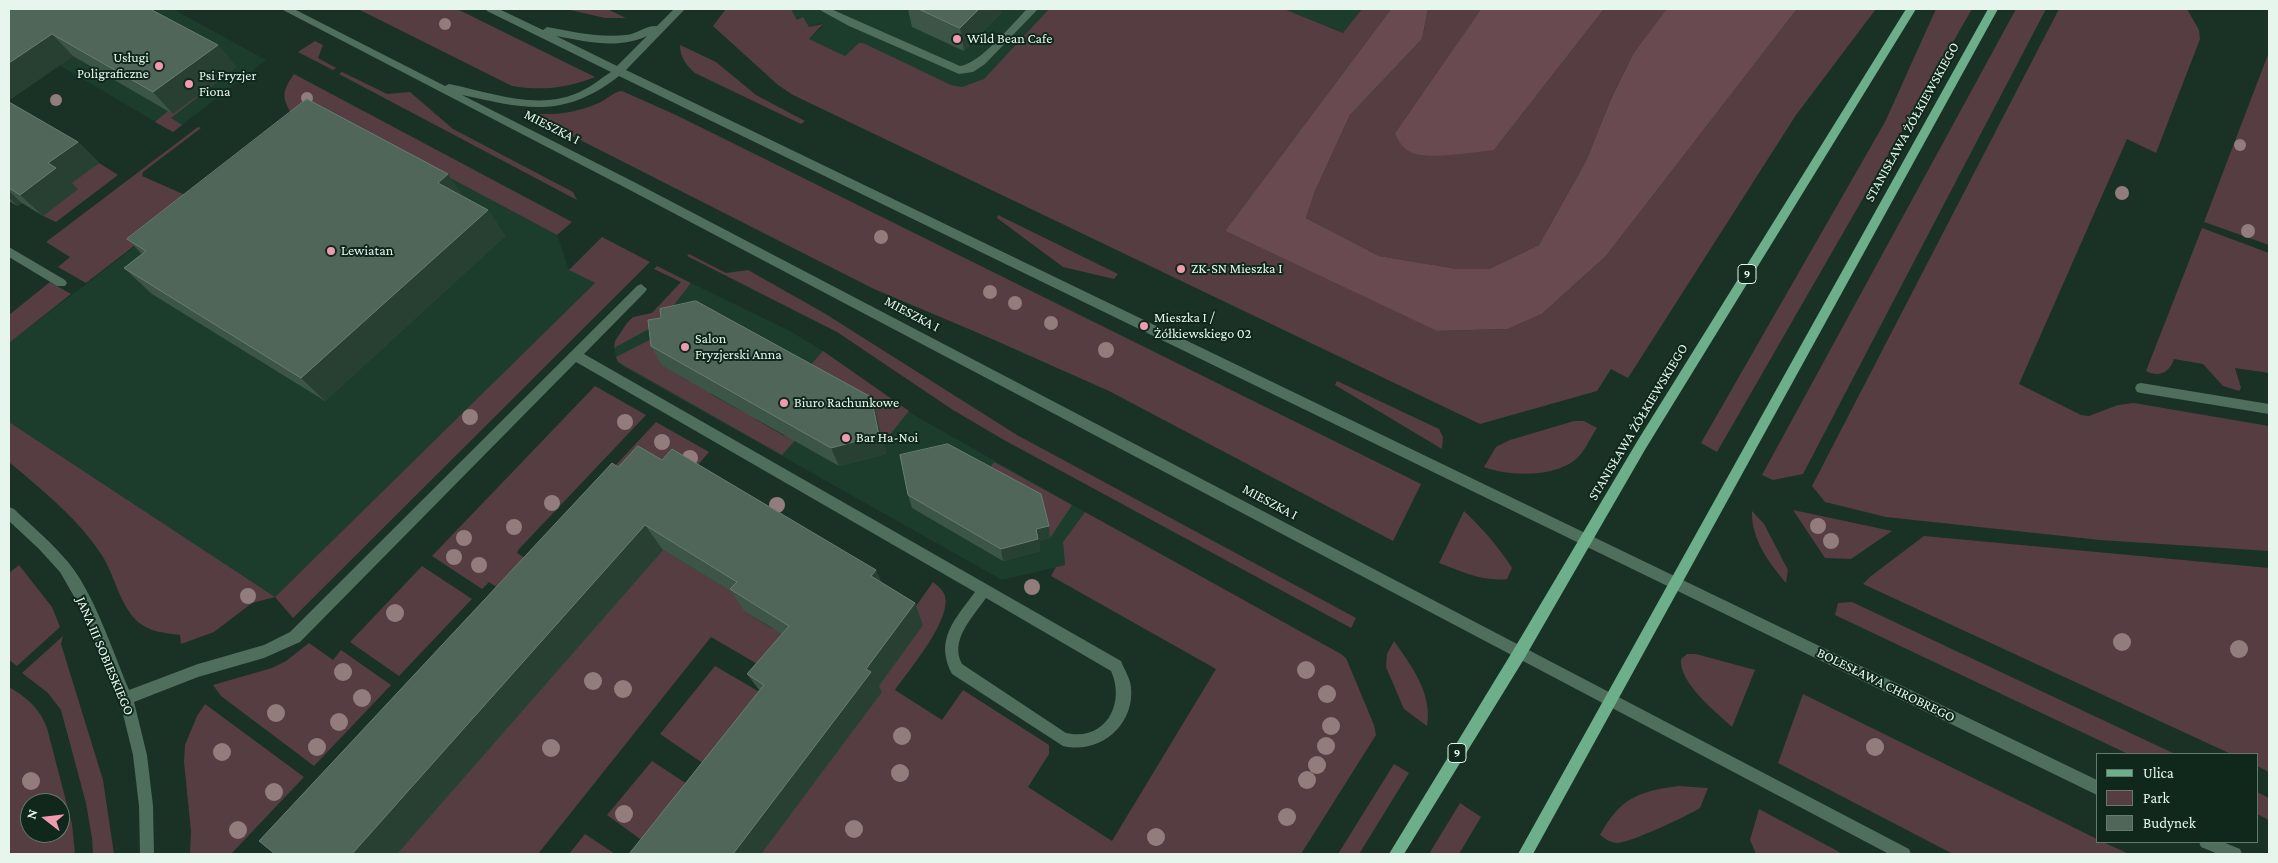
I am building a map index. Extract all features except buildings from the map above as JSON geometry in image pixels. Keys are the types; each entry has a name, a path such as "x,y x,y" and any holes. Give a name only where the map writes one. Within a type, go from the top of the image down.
{"main road":[{"name":"STANISŁAWA ŻÓŁKIEWSKIEGO","path":"1396,854 1587,541 1642,444 1911,9"},
{"name":"STANISŁAWA ŻÓŁKIEWSKIEGO","path":"1524,854 1993,9"}],"street":[{"name":"MIESZKA I","path":"286,9 1361,568 1519,654"},
{"path":"491,9 1674,583"},
{"path":"434,85 532,104 573,100 601,86 680,9"},
{"path":"823,9 959,70 968,69 981,61 1032,9"},
{"path":"530,28 604,41 634,38 662,26"},
{"path":"9,250 61,283"},
{"path":"126,698 185,674 280,646 295,636 641,289"},
{"path":"575,355 984,590 1116,666 1124,686 1124,699 1114,721 1099,738 1080,743 1063,739 952,664 950,656 951,641 984,590"},
{"path":"2141,388 2269,409"},
{"name":"JANA III SOBIESKIEGO","path":"9,513 44,545 65,568 88,608 126,698 140,755 146,806 147,854"},
{"name":"BOLESŁAWA CHROBREGO","path":"1674,583 2096,788"},
{"path":"1519,654 1904,854"},
{"path":"2208,843 2236,854"}],"shaded area":[{"path":"9,9 173,9 266,60 173,132 52,61"},
{"path":"791,9 1049,9 984,79 962,87 951,85 859,43 845,56 809,39 823,26 822,23 809,27 797,20"},
{"path":"1284,9 1362,9 1343,33"},
{"path":"1391,9 1428,9 1422,39 1350,115 1315,191 1306,218 1379,256 1458,269 1489,269 1539,245 1586,161 1611,99 1633,54 1666,10 1797,9 1606,256 1542,314 1508,329 1437,331 1225,231"},
{"path":"1481,9 1604,9 1494,150 1443,155 1412,153 1403,146 1395,133"},
{"path":"317,107 557,235 569,270 595,283 275,597 9,422 9,343"},
{"path":"691,283 790,331 823,351 914,415 1085,512 1063,542 1065,565 1002,580 622,366 616,357 614,348 660,323"}],"green space":[{"path":"358,9 457,9 595,77 554,88 512,86"},
{"path":"566,9 607,9 626,18 605,18"},
{"path":"726,9 791,9 797,20 803,17 809,27 823,24 809,39 845,56 859,43 863,43 951,85 962,87 984,79 1049,9 1284,9 1343,33 1362,9 1391,9 1225,231 1438,331 1508,329 1542,314 1606,256 1797,9 1876,9 1796,115 1628,378 1611,369 1597,391 1480,424 793,95 778,85 713,26"},
{"path":"1428,9 1481,9 1395,133 1494,150 1604,9 1668,9 1633,54 1611,99 1586,161 1539,245 1489,269 1458,269 1379,256 1306,218 1315,191 1350,115 1422,39"},
{"path":"1936,9 1972,9 1717,452 1701,443 1885,122"},
{"path":"2016,9 2046,9 1803,474 1773,480 1762,475"},
{"path":"2059,9 2187,9 2199,30 2200,39 2156,153 2127,139 2019,384 2081,415 2089,416 2118,405 2134,403 2269,426 2269,551 2100,540 1886,517 1825,502 1812,486"},
{"path":"315,41 323,45 318,58 336,68 333,70 298,52"},
{"path":"680,45 716,62 756,95 805,121 801,124 695,73 684,61"},
{"path":"2269,52 2269,245 2204,222"},
{"path":"236,67 171,118 182,125 173,132 155,122 168,111 173,113"},
{"path":"342,72 387,94 410,92 453,129 573,192 577,200 339,74"},
{"path":"294,74 572,222 557,235 317,107 293,117 284,95"},
{"path":"622,91 676,115 1421,484 1393,541 1109,391 874,289 527,113 556,114 583,109"},
{"path":"198,127 201,128 143,172 142,176 194,197 86,283 58,267 70,257 46,242"},
{"path":"99,163 118,175 56,222 43,216 78,189 70,184"},
{"path":"998,215 1118,274 1114,279 1063,267 997,218"},
{"path":"2202,228 2269,253 2269,373 2235,368 2241,388 2239,391 2223,386 2203,364 2174,359 2170,367 2160,374 2146,371"},
{"path":"602,237 650,262 293,618 275,597 595,283 569,270"},
{"path":"689,254 726,273 748,270 824,313 1017,435 1356,618 1351,628 1004,440 953,410 837,332 687,256"},
{"path":"657,266 691,283 660,323 614,348 615,341 633,317 652,313 681,282 654,269"},
{"path":"50,282 71,294 9,343 9,315"},
{"path":"659,335 662,366 690,382 695,378 712,395 741,411 754,408 755,419 784,436 788,432 798,437 782,455 618,362 616,357"},
{"path":"823,351 909,411 883,443 847,400 802,375"},
{"path":"1337,381 1439,429 1443,437 1442,449 1335,385"},
{"path":"595,386 646,415 519,549 517,553 527,559 498,588 489,582 482,589 432,556"},
{"path":"1574,421 1584,421 1597,428 1581,453 1575,460 1565,466 1530,474 1505,472 1484,467 1496,447 1510,440"},
{"path":"9,422 275,597 252,603 214,632 181,644 180,635 157,631 142,625 126,607 103,557 94,543 60,506 9,462"},
{"path":"656,422 709,452 689,475 560,525"},
{"path":"994,462 1072,505 1050,538 1042,507 981,480"},
{"path":"1793,510 1892,531 1851,559 1825,558"},
{"path":"1464,511 1490,538 1512,568 1507,579 1498,580 1481,577 1439,563"},
{"path":"1752,511 1764,524 1788,570 1786,583 1762,550 1754,531"},
{"path":"1085,512 1346,658 1374,725 1376,735 1301,854 761,854 881,692 876,689 923,625 909,616 933,582 942,590 945,596 942,618 928,645 895,690 942,720 963,690 1049,745 1049,754 1028,787 1112,841 1216,669 1051,576 1056,567 1065,565 1063,542"},
{"path":"1924,536 2269,568 2269,772 2258,766 2258,753 2229,753 1863,584"},
{"path":"663,550 752,604 745,612 771,628 815,636 778,676 711,637 538,854 397,854"},
{"path":"19,565 52,607 60,627 17,666 9,660 9,573"},
{"path":"422,566 472,599 399,676 350,642"},
{"path":"1852,602 2173,753 2126,753 1835,615 1838,603"},
{"path":"63,636 61,644 103,780 114,854 93,854 86,803 61,710 48,693 22,673"},
{"path":"1394,641 1424,691 1428,714 1427,726 1404,709 1386,667 1387,654"},
{"path":"309,643 333,660 341,650 391,685 314,766 221,696 213,685 272,668 286,661"},
{"path":"1687,654 1696,654 1755,670 1732,727 1699,696 1686,678 1681,659"},
{"path":"715,666 763,694 707,766 660,734"},
{"path":"9,687 32,704 44,721 64,793 20,793 20,843 70,843 70,816 75,854 9,854"},
{"path":"1803,694 2096,839 2096,843 2105,843 2129,854 1953,854 1778,763"},
{"path":"205,704 304,777 231,854 190,854 191,831 184,762 185,745 197,716"},
{"path":"652,761 690,786 661,854 607,815"},
{"path":"1394,764 1409,773 1359,854 1338,854"},
{"path":"1679,786 1708,788 1700,808 1684,817 1625,842 1613,842 1600,835 1615,812 1632,798 1653,791"},
{"path":"2258,792 2269,798 2269,820 2258,814"},
{"path":"1460,803 1481,817 1459,854 1429,854"},
{"path":"1759,809 1843,854 1756,854 1750,840"},
{"path":"585,834 615,854 569,854"}],"place":[{"name":"Wild Bean Cafe","path":"957,39"},
{"name":"Usługi Poligraficzne","path":"159,66"},
{"name":"Psi Fryzjer Fiona","path":"189,84"},
{"name":"Lewiatan","path":"331,251"},
{"name":"ZK-SN Mieszka I","path":"1181,269"},
{"name":"Mieszka I / Żółkiewskiego 02","path":"1144,326"},
{"name":"Salon Fryzjerski Anna","path":"685,347"},
{"name":"Biuro Rachunkowe","path":"784,403"},
{"name":"Bar Ha-Noi","path":"846,438"}]}
